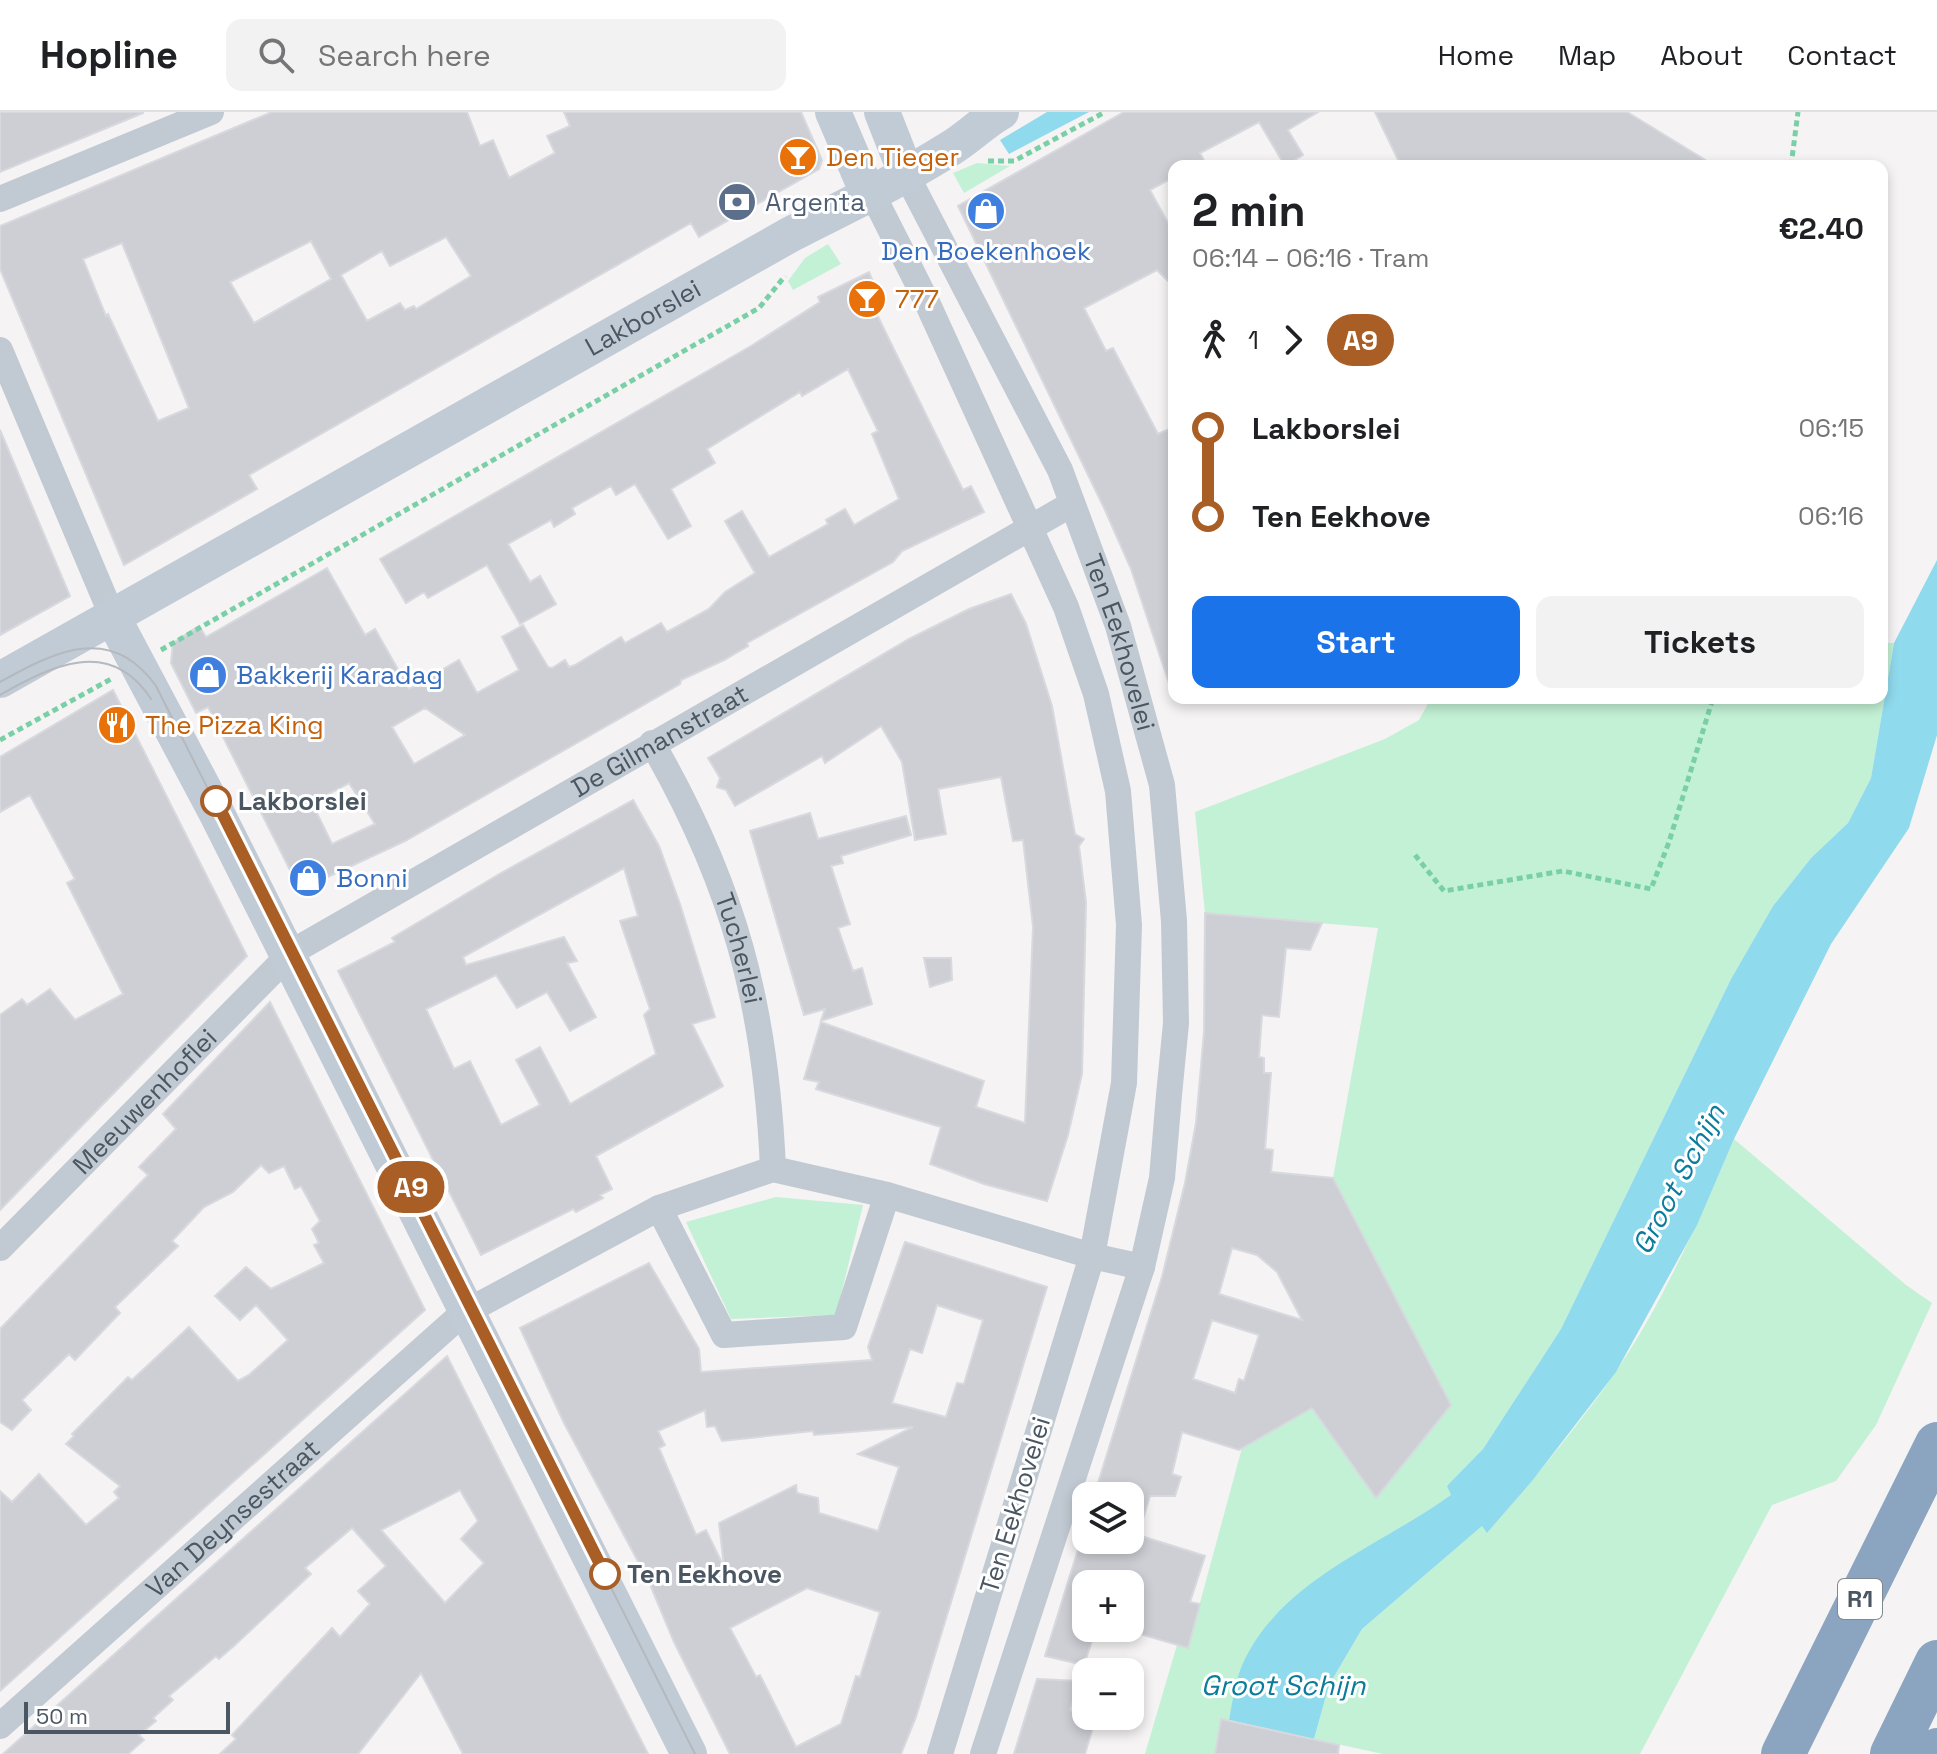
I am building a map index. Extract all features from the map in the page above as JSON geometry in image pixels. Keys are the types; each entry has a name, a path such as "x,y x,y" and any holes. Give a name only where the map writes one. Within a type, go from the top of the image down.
{"highway":[{"name":"R1","path":"1783,1754 1937,1444"},
{"path":"1892,1754 1937,1662"},
{"name":"R1","path":"1758,1754 1811,1698"}],"street":[{"path":"0,199 211,112"},
{"path":"833,112 864,187"},
{"path":"882,112 903,166 962,142 988,119"},
{"name":"Lakborslei","path":"0,680 793,250 864,187 903,166"},
{"name":"Ten Eekhovelei","path":"903,166 1060,470 1070,505 1118,626 1164,797 1174,921 1176,1023 1162,1178 1142,1267 983,1754"},
{"name":"Ten Eekhovelei","path":"864,187 880,209 925,298 1066,607 1096,694 1119,801 1129,925 1129,1005 1124,1083 1092,1256 940,1754"},
{"path":"925,298 937,277 963,278"},
{"path":"0,350 113,618 165,711 689,1754"},
{"path":"1030,527 1070,505"},
{"name":"De Gilmanstraat","path":"288,955 1030,527"},
{"name":"Tucherlei","path":"652,743 684,799 724,891 756,997 770,1105 773,1169"},
{"path":"1119,801 1164,797"},
{"name":"Meeuwenhoflei","path":"0,1248 288,955"},
{"path":"773,1169 887,1195 1092,1256 1142,1267"},
{"name":"Van Deynsestraat","path":"0,1726 467,1312 659,1208 773,1169"},
{"path":"659,1208 724,1335 844,1327 887,1195"}],"path":[{"path":"982,161 1014,161 1105,112"},
{"path":"1792,160 1798,112"},
{"path":"0,740 759,308 793,250"},
{"path":"1415,855 1444,891 1563,871 1651,889 1669,842 1711,704"}],"green space":[{"path":"977,163 1010,166 964,193 953,173"},
{"path":"828,244 841,264 793,290 788,281 805,258"},
{"path":"1888,643 1894,643 1888,678"},
{"path":"1428,704 1884,704 1871,778 1848,823 1811,858 1773,906 1731,979 1561,1329 1483,1449 1448,1486 1452,1495 1406,1527 1235,1692 1229,1720 1221,1719 1215,1754 1145,1754 1177,1645 1188,1647 1242,1448 1312,1408 1376,1498 1451,1405 1333,1178 1378,928 1205,913 1195,812 1385,739 1419,720"},
{"path":"1734,1139 1906,1285 1932,1303 1876,1425 1836,1481 1772,1505 1640,1754 1383,1754 1314,1739 1329,1685 1362,1629 1483,1525 1488,1532 1569,1435 1614,1374 1664,1290"},
{"path":"776,1197 863,1205 836,1315 731,1319 686,1222"}],"water":[{"path":"1047,112 1089,112 1009,154 1000,140"},
{"name":"Groot Schijn","path":"1937,560 1937,735 1909,828 1831,944 1734,1139 1697,1225 1616,1372 1532,1481 1487,1533 1482,1526 1362,1629 1329,1685 1314,1739 1229,1720 1240,1670 1265,1627 1312,1583 1451,1495 1447,1486 1483,1449 1561,1329 1731,979 1773,906 1811,858 1848,823 1871,778 1884,704 1888,704 1888,678 1894,643"}],"building":[{"path":"0,112 143,112 143,113 0,172"},
{"path":"272,112 467,112 480,146 493,140 509,178 555,153 547,136 570,126 564,112 801,112 822,160 819,169 699,237 691,223 249,475 257,489 124,565 0,269 0,226","holes":["446,237 471,276 416,309 414,306 405,310 400,303 367,321 341,275 382,251 390,266","311,241 331,279 254,323 230,282","122,243 189,408 158,421 108,314 106,316 83,259"]},
{"path":"1124,112 1318,112 1288,130 1303,155 1295,160 1281,160 1259,122 1200,153 1204,160 1168,160 1168,180 1150,190 1168,223 1168,281 1157,270 1084,308 1106,351 1113,348 1158,434 1168,430 1168,680 1131,569 1105,510 958,206"},
{"path":"1375,112 1627,112 1705,160 1398,160"},
{"path":"869,272 882,304 874,308 883,327 963,490 971,486 984,512 902,551 893,562 747,643 748,646 724,660 681,680 680,684 405,841 300,890 208,707 196,713 171,663 173,643 199,626 206,637 327,568 365,635 375,629 409,689 459,660 477,693 519,670 502,637 523,625 548,667 552,668 565,660 569,667 575,665 621,637 625,643 661,623 667,632 709,609 725,592 755,573 725,521 742,511 769,557 828,524 826,520 845,509 854,525 899,499 872,434 878,431 848,369 802,396 800,392 707,449 715,463 671,489 691,526 668,539 635,484 616,495 611,486 572,508 575,514 554,527 551,520 508,544 530,582 540,576 556,604 520,624 487,565 428,598 424,592 406,603 380,559 751,346 820,302 818,297","holes":["425,708 465,735 414,764 392,727","349,783 375,824 332,844 312,803"]},
{"path":"0,430 70,596 0,635"},
{"path":"1011,594 1026,624 1052,706 1075,834 1084,839 1079,846 1086,902 1082,1074 1068,1135 1047,1201 984,1184 930,1164 941,1127 816,1089 819,1082 804,1079 821,1022 984,1081 976,1107 1025,1123 1033,927 1023,840 1013,841 1001,777 938,789 946,834 915,840 902,762 881,726 825,763 822,756 735,806 726,790 717,787 720,778 708,758 909,639 969,609"},
{"path":"113,690 247,956 0,1210 0,1015 22,999 27,1005 50,989 75,1020 123,994 67,883 75,879 30,795 0,812 0,757"},
{"path":"633,800 659,846 680,904 715,1017 692,1024 723,1086 596,1156 612,1189 600,1195 603,1198 576,1212 573,1209 481,1255 338,971 395,942 392,938","holes":["624,868 638,916 620,921 650,1009 644,1015 656,1054 570,1104 540,1047 516,1060 540,1105 501,1125 470,1061 454,1069 426,1009 496,975 517,1008 547,992 570,1031 596,1017 567,963 577,961 564,937 466,965 463,957"]},
{"path":"810,813 818,839 906,816 911,835 841,856 843,863 831,866 850,924 838,928 853,971 862,968 872,1004 821,1021 825,1009 804,1015 750,831"},
{"path":"1205,913 1322,923 1310,950 1286,948 1279,1017 1262,1015 1259,1057 1264,1058 1264,1073 1271,1073 1265,1149 1273,1150 1271,1172 1333,1178 1451,1405 1376,1498 1312,1408 1239,1450 1182,1432 1172,1474 1181,1477 1175,1496 1150,1496 1144,1516 1144,1482 1098,1482 1162,1277 1196,1123 1204,1032","holes":["1232,1248 1257,1255 1277,1272 1302,1320 1219,1294","1212,1320 1259,1335 1244,1381 1239,1379 1235,1393 1193,1379"]},
{"path":"924,958 951,958 952,980 930,987"},
{"path":"270,1002 425,1310 0,1691 0,1491 12,1502 39,1474 86,1525 119,1498 114,1492 120,1486 66,1444 74,1436 72,1434 128,1377 132,1380 189,1327 238,1381 249,1375 288,1340 256,1305 240,1320 215,1296 246,1267 271,1289 324,1263 314,1245 319,1243 312,1229 320,1221 301,1186 295,1189 284,1166 269,1173 261,1165 233,1192 204,1207 172,1241 178,1246 115,1307 120,1313 75,1360 69,1354 22,1400 31,1410 12,1430 0,1422 0,1329 148,1175 139,1167 176,1129 163,1114"},
{"path":"905,1242 1047,1287 916,1717 901,1754 730,1754 674,1642 649,1582 564,1423 520,1328 649,1263 699,1349 701,1372 872,1360 868,1347","holes":["937,1305 983,1320 964,1384 957,1383 946,1417 892,1403 910,1349 922,1353","705,1410 707,1427 715,1426 722,1441 813,1431 814,1435 913,1427 858,1454 899,1467 878,1531 819,1513 818,1498 797,1493 796,1485 719,1523 724,1567 706,1530 696,1535 659,1448 665,1445 658,1431","807,1588 880,1612 860,1677 856,1676 841,1724 796,1747 760,1675 756,1677 730,1628"]},
{"path":"447,1356 648,1754 463,1754 421,1673 358,1754 220,1754 236,1739 232,1735 332,1628 340,1637 370,1604 358,1591 386,1566 352,1528 305,1568 311,1574 235,1645 219,1659 216,1656 169,1696 173,1700 153,1718 156,1721 139,1735 144,1740 128,1754 3,1754","holes":["460,1490 478,1521 461,1539 484,1563 445,1603 381,1530"]},
{"path":"1144,1537 1205,1556 1190,1602 1200,1604 1188,1648 1144,1635 1144,1570 1072,1570 1072,1642 1091,1642 1086,1658 1072,1658 1072,1662 1045,1656 1077,1554 1144,1554"},
{"path":"1037,1679 1072,1681 1072,1730 1092,1730 1085,1754 1014,1754"},
{"path":"1221,1719 1339,1745 1338,1754 1215,1754"}],"tram line":[{"path":"0,682 61,653 101,649 120,654 139,666 156,686 695,1754"},
{"path":"0,695 59,667 79,662 99,662 117,668 135,680 151,699"},
{"name":"A9","path":"216,801 605,1574"}],"place":[{"name":"Den Tieger","path":"798,157"},
{"name":"Argenta","path":"737,202"},
{"name":"Den Boekenhoek","path":"986,211"},
{"name":"777","path":"867,299"},
{"name":"Bakkerij Karadag","path":"208,675"},
{"name":"The Pizza King","path":"117,725"},
{"name":"Lakborslei","path":"216,801"},
{"name":"Bonni","path":"308,878"},
{"name":"Ten Eekhove","path":"605,1574"}]}
